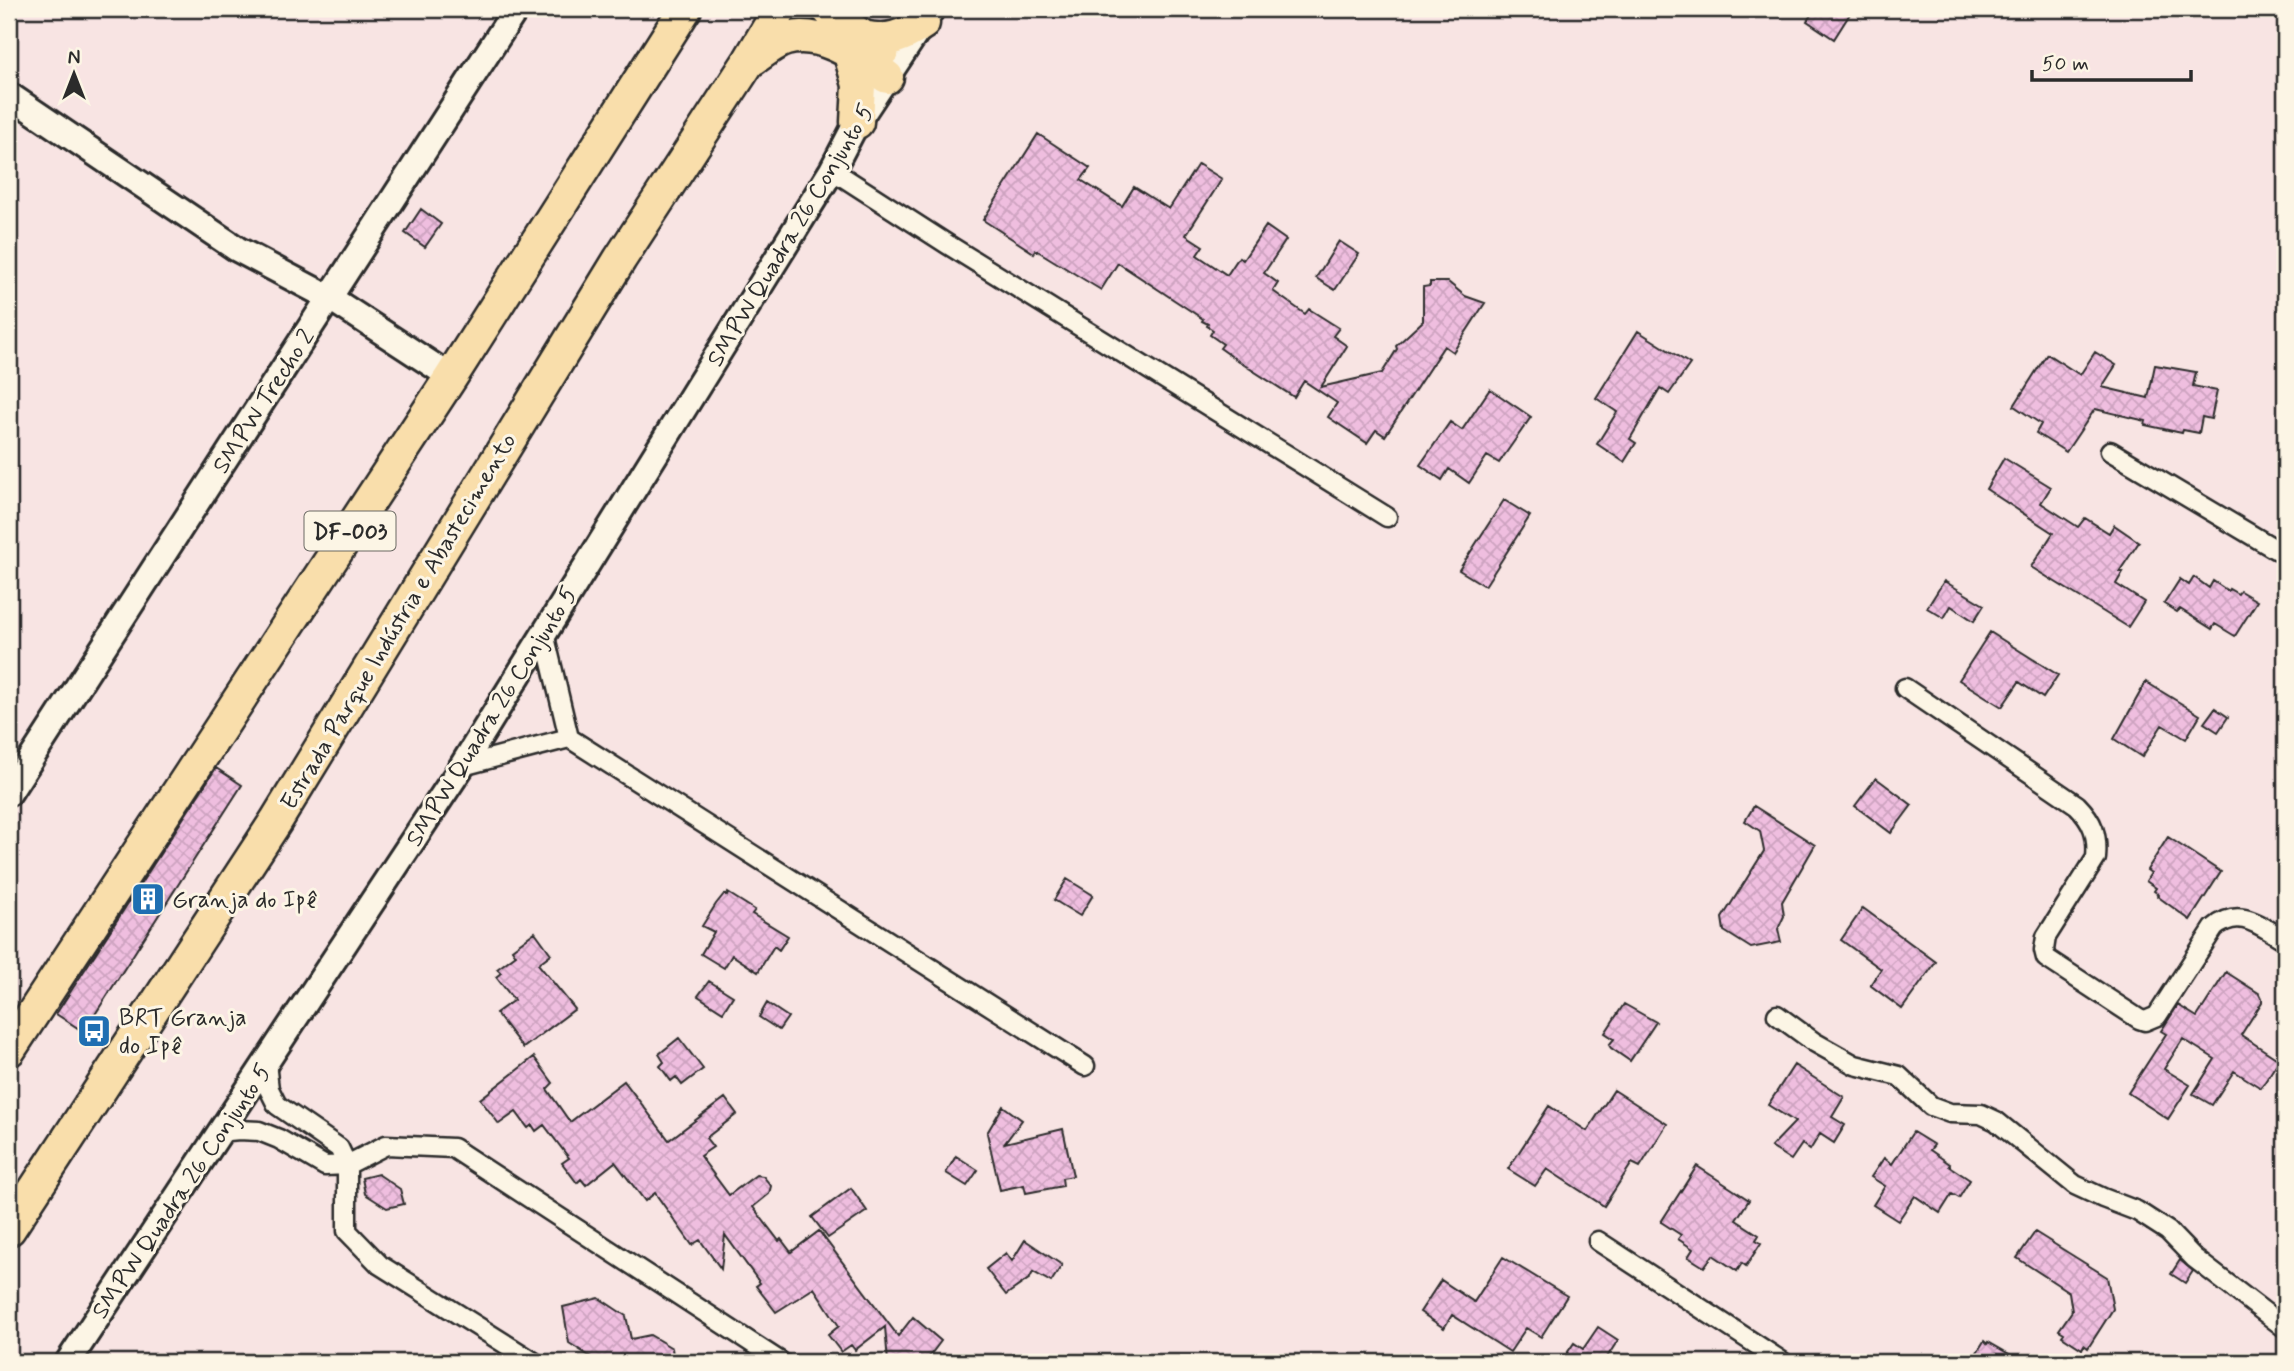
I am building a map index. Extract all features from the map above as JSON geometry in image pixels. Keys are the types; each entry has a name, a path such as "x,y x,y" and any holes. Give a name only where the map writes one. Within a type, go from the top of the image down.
{"highway":[{"name":"DF-003","path":"9,1050 451,377 685,9"},
{"name":"Estrada Parque Indústria e Abastecimento","path":"9,1229 276,821 620,259 780,9"},
{"path":"828,9 856,44 893,69"},
{"path":"749,61 784,39 816,38 856,44 894,39 928,16"},
{"path":"856,44 858,122"}],"street":[{"name":"SMPW Trecho 2","path":"9,793 516,9"},
{"name":"SMPW Quadra 26 Conjunto 5","path":"68,1362 462,766 832,170 858,122 928,16"},
{"path":"9,95 237,249 330,298 451,377"},
{"path":"832,170 1387,517"},
{"path":"2110,452 2275,550 2285,552"},
{"path":"544,633 569,738 1086,1066"},
{"path":"1905,688 2077,805 2094,827 2096,858 2046,937 2043,950 2046,958 2145,1021 2157,1016 2214,928 2224,920 2234,917 2248,919 2285,940"},
{"path":"462,766 569,738"},
{"path":"1777,1016 1814,1042 1855,1065 1899,1076 1931,1106 1950,1113 1981,1114 1996,1121 2075,1185 2137,1211 2168,1231 2194,1258 2285,1328"},
{"path":"267,1063 269,1089 277,1105 339,1148 347,1165 347,1231 380,1265 534,1362"},
{"path":"219,1132 259,1131 279,1139 325,1166 347,1165 386,1145 453,1148 781,1362"},
{"path":"1598,1241 1783,1362"}],"building":[{"path":"1815,9 1853,9 1834,39 1807,21"},
{"path":"1038,134 1090,168 1081,180 1122,206 1134,187 1169,209 1198,164 1222,179 1186,235 1203,246 1197,255 1227,275 1239,257 1243,260 1266,226 1286,240 1264,273 1278,283 1273,291 1305,314 1309,309 1339,328 1333,336 1347,346 1321,387 1382,373 1397,349 1396,346 1423,321 1423,287 1430,286 1430,282 1448,282 1465,296 1485,303 1453,352 1444,346 1385,436 1376,430 1367,443 1328,417 1337,403 1304,381 1294,397 1220,348 1223,344 1210,335 1213,330 1203,319 1118,263 1101,290 1036,250 1034,253 983,220"},
{"path":"421,209 441,224 425,247 405,233"},
{"path":"1339,241 1359,254 1335,290 1316,278"},
{"path":"1638,331 1690,364 1669,394 1660,388 1630,439 1636,443 1624,462 1597,444 1617,412 1596,398"},
{"path":"2095,352 2116,365 2102,387 2148,398 2155,365 2196,372 2193,386 2217,391 2211,419 2202,417 2199,433 2183,430 2182,433 2145,425 2146,421 2095,409 2066,452 2036,433 2041,424 2014,406 2047,354 2080,375"},
{"path":"1490,389 1531,417 1499,463 1487,456 1469,483 1449,469 1442,480 1420,465 1450,422 1462,430"},
{"path":"2004,458 2051,487 2041,503 2078,527 2085,518 2109,533 2114,525 2139,542 2119,572 2123,572 2116,584 2144,602 2128,627 2031,567 2053,533 1986,489"},
{"path":"1504,500 1530,516 1485,586 1459,570"},
{"path":"2194,577 2209,588 2213,581 2228,591 2229,589 2238,594 2240,591 2257,601 2235,636 2215,624 2212,629 2180,609 2177,612 2164,604 2180,579 2189,585"},
{"path":"1944,581 1984,605 1974,621 1951,606 1944,618 1927,608"},
{"path":"1990,632 2058,675 2043,698 2019,682 2002,707 1959,680"},
{"path":"2146,682 2200,715 2186,739 2162,725 2142,757 2114,739"},
{"path":"2215,708 2228,717 2218,732 2204,723"},
{"name":"Granja do Ipê","path":"216,768 242,785 87,1027 84,1025 81,1030 56,1014"},
{"path":"1876,778 1912,805 1891,833 1855,806"},
{"path":"1754,806 1815,845 1782,902 1784,916 1778,929 1781,942 1751,948 1724,931 1722,918 1764,851 1760,831 1745,821"},
{"path":"2168,837 2221,872 2190,920 2157,896 2154,891 2156,888 2146,881 2151,873 2147,870"},
{"path":"1067,879 1093,895 1080,916 1054,900"},
{"path":"728,893 755,910 752,914 788,936 779,950 774,946 758,972 732,955 724,968 701,954 714,932 702,926 716,904"},
{"path":"1863,908 1936,962 1902,1009 1870,985 1881,969 1841,940"},
{"path":"535,932 551,954 538,964 575,1009 523,1048 496,1013 514,1000 496,977 501,973 497,969 516,955 512,949"},
{"path":"2226,972 2262,998 2241,1035 2279,1060 2261,1088 2234,1071 2212,1105 2193,1094 2215,1059 2183,1039 2164,1069 2190,1085 2168,1119 2128,1093 2166,1034 2161,1031 2178,1005 2197,1017"},
{"path":"709,981 733,996 723,1012 698,996"},
{"path":"767,1003 788,1017 779,1030 759,1017"},
{"path":"1624,1004 1656,1022 1630,1061 1611,1048 1609,1045 1614,1039 1605,1033"},
{"path":"679,1038 703,1069 682,1085 676,1077 671,1081 660,1066 664,1062 659,1054"},
{"path":"534,1057 553,1083 547,1089 570,1122 624,1081 669,1140 725,1098 737,1114 706,1138 713,1147 700,1156 729,1195 756,1175 763,1176 771,1186 769,1194 753,1207 779,1241 781,1239 791,1252 819,1231 898,1336 913,1317 941,1341 925,1362 888,1362 885,1327 855,1350 851,1345 841,1352 828,1335 839,1326 814,1288 776,1312 756,1286 760,1283 725,1235 721,1269 700,1240 692,1245 655,1193 645,1201 615,1162 586,1185 581,1179 577,1183 562,1163 569,1158 544,1125 536,1131 532,1125 528,1128 516,1112 499,1124 480,1099"},
{"path":"1794,1065 1844,1097 1832,1117 1845,1125 1834,1143 1820,1134 1810,1150 1802,1144 1791,1160 1771,1147 1795,1122 1768,1105"},
{"path":"1614,1090 1667,1124 1640,1167 1632,1163 1604,1206 1547,1169 1535,1186 1508,1169 1549,1106 1587,1131"},
{"path":"1003,1106 1022,1120 1005,1143 1063,1129 1073,1176 1062,1178 1063,1186 1026,1193 1024,1185 1000,1190 987,1133"},
{"path":"1913,1132 1934,1145 1930,1150 1970,1180 1959,1198 1952,1194 1940,1213 1915,1196 1898,1221 1873,1205 1885,1186 1871,1177 1884,1158 1892,1164"},
{"path":"956,1156 978,1170 967,1186 946,1173"},
{"path":"1697,1166 1749,1200 1736,1220 1759,1235 1756,1240 1761,1243 1746,1266 1742,1263 1737,1271 1713,1255 1704,1267 1688,1257 1693,1249 1678,1239 1681,1235 1661,1222"},
{"path":"378,1174 400,1189 404,1204 387,1208 365,1194 362,1178"},
{"path":"851,1188 867,1211 828,1238 812,1217"},
{"path":"2035,1232 2107,1277 2113,1309 2088,1348 2084,1345 2082,1349 2062,1336 2064,1333 2059,1330 2072,1311 2069,1292 2017,1258"},
{"path":"1025,1240 1062,1265 1051,1282 1033,1272 1030,1278 1006,1295 986,1269 1006,1253 1012,1261"},
{"path":"1503,1257 1567,1296 1541,1337 1526,1328 1510,1352 1452,1315 1444,1328 1420,1312 1441,1280 1474,1302"},
{"path":"2180,1260 2193,1271 2185,1283 2171,1274"},
{"path":"599,1298 626,1316 631,1339 650,1335 672,1348 674,1362 622,1362 620,1356 597,1361 569,1343 563,1307"},
{"path":"1598,1327 1618,1340 1604,1362 1561,1362 1574,1343 1583,1349"},
{"path":"1984,1341 1987,1344 1988,1342 2023,1362 1971,1362"}],"place":[{"name":"Granja do Ipê","path":"148,899"},
{"name":"BRT Granja do Ipê","path":"94,1031"}]}
